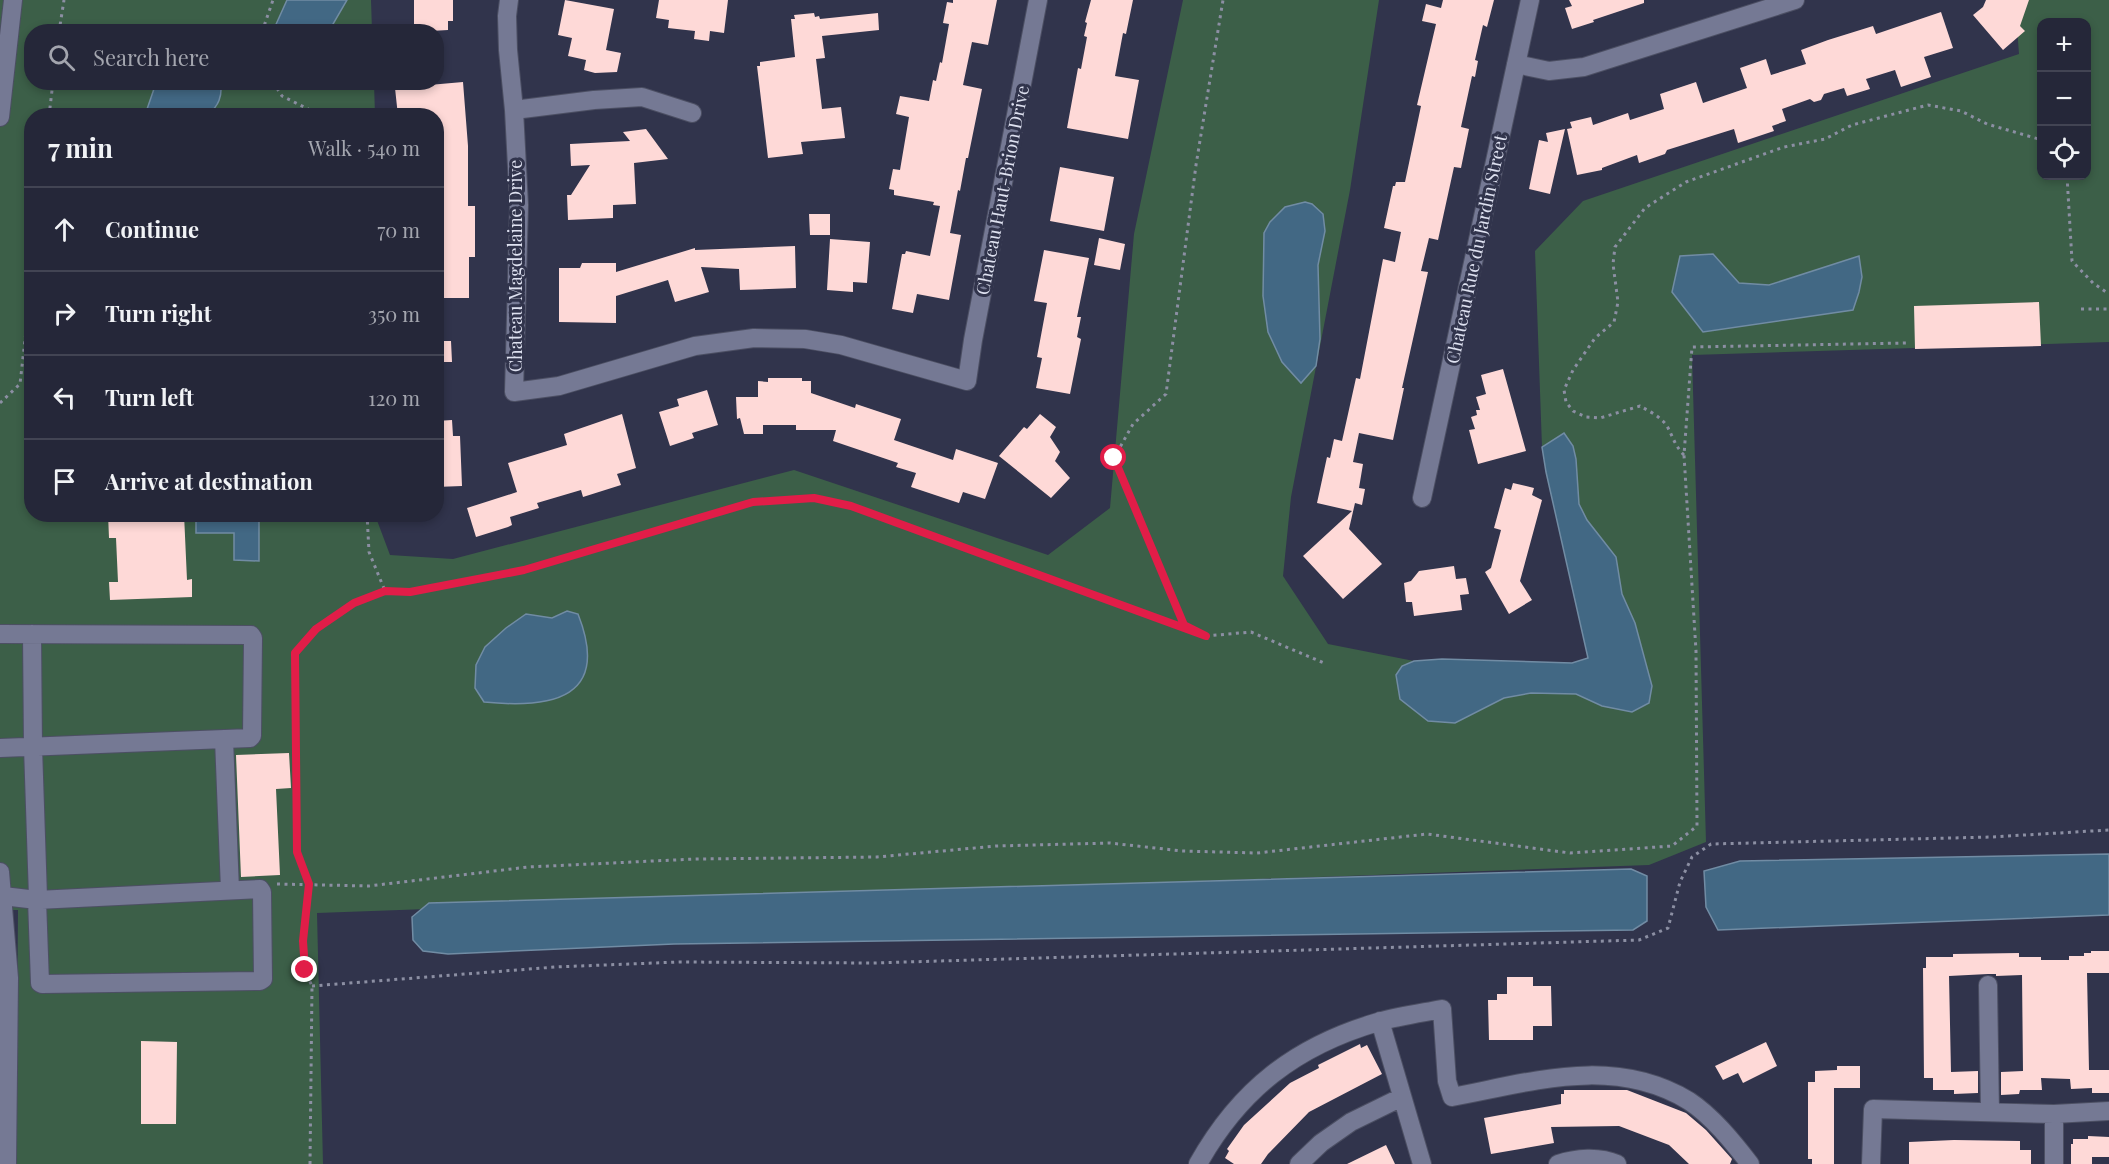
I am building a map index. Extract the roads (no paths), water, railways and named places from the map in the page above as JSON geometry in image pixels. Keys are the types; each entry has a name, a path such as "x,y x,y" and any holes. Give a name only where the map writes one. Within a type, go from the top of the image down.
{"street":[{"path":"0,117 13,0"},
{"name":"Chateau Magdelaine Drive","path":"509,0 508,50 519,205 514,392 559,386 695,346 754,338 805,339 841,345 967,381"},
{"name":"Chateau Haut-Brion Drive","path":"967,381 1038,0"},
{"name":"Chateau Rue du Jardin Street","path":"1422,498 1530,0"},
{"path":"1516,64 1549,71 1584,67 1795,0"},
{"path":"514,111 594,100 642,97 692,113"},
{"path":"0,634 251,635 253,638 252,736 250,738 0,748"},
{"path":"1,892 37,900 260,889 262,892 263,979 260,981 42,984 40,982 37,900 33,747 32,634"},
{"path":"224,739 230,891"},
{"path":"0,872 9,978 7,1164"},
{"path":"9,978 40,978"},
{"path":"1988,985 1990,1112"},
{"path":"1198,1164 1238,1107 1265,1080 1292,1059 1341,1035 1380,1021 1442,1009 1447,1081 1452,1097 1559,1077 1601,1074 1647,1082 1690,1102 1728,1136 1750,1164"},
{"path":"1380,1021 1422,1164"},
{"path":"1299,1164 1322,1143 1351,1122 1402,1097"},
{"path":"1871,1164 1872,1109 2054,1114 2109,1111"},
{"path":"2054,1114 2054,1164"},
{"path":"1558,1164 1573,1159 1608,1160 1617,1164"}],"water":[{"path":"287,0 347,0 333,24 276,24"},
{"path":"154,90 221,90 215,108 147,108"},
{"path":"1305,202 1312,204 1323,214 1325,231 1318,265 1320,339 1316,366 1301,383 1282,362 1268,332 1263,296 1264,233 1270,222 1285,207"},
{"path":"1713,254 1739,283 1769,285 1859,256 1862,277 1859,292 1853,310 1703,332 1672,292 1680,256"},
{"path":"1564,433 1573,446 1576,459 1579,504 1587,520 1616,557 1622,594 1635,623 1652,686 1649,703 1632,712 1602,706 1576,694 1531,693 1504,698 1455,723 1428,721 1400,699 1396,675 1402,666 1414,661 1442,659 1572,663 1588,658 1542,447"},
{"path":"196,522 259,522 259,561 234,560 234,533 196,533"},
{"path":"567,611 578,614 586,642 587,664 581,681 569,692 553,699 509,704 484,702 475,688 476,665 485,647 526,614 552,618"},
{"path":"2109,854 2109,915 1718,930 1706,907 1704,871 1740,861"},
{"path":"1631,869 1647,876 1647,921 1633,930 674,944 448,954 423,951 413,940 412,917 429,903"}]}
